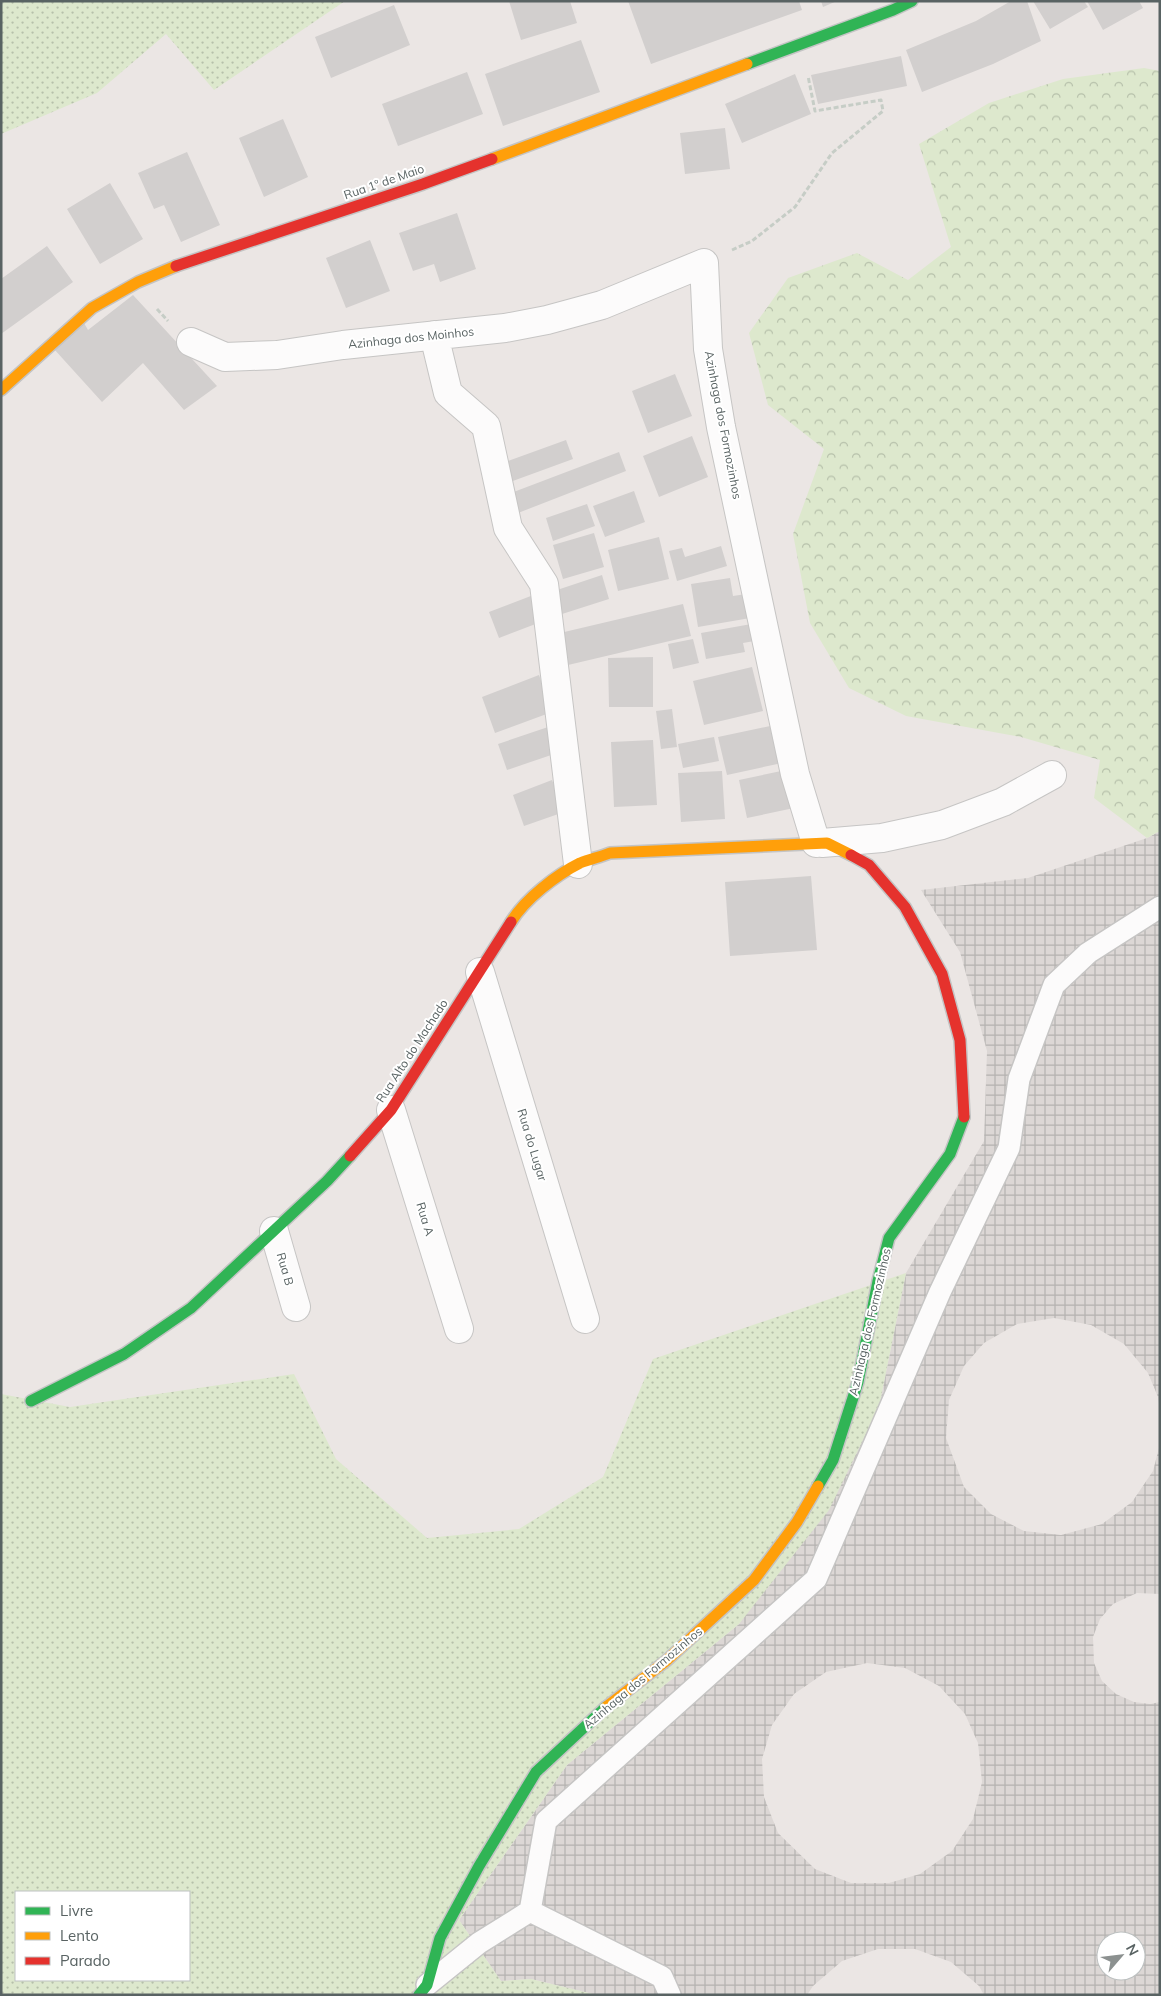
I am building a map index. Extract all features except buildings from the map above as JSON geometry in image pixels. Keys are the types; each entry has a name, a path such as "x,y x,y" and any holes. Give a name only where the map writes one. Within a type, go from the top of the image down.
{"street":[{"name":"Rua 1º de Maio","path":"1,390 92,308 138,282 173,267 423,184 802,44 898,4"},
{"name":"Azinhaga dos Moinhos","path":"191,342 225,357 234,357 277,355 343,345 505,328 547,320 602,305 704,263"},
{"name":"Azinhaga dos Formozinhos","path":"423,1990 440,1938 479,1866 536,1772 603,1709 666,1661 754,1580 797,1522 833,1460 858,1382 878,1280 889,1238 950,1154 964,1120 960,1040 942,974 905,908 869,866 827,843 819,843 795,774 721,427 708,348 704,263"},
{"path":"434,335 448,393 486,426 508,528 544,584 578,864"},
{"path":"819,843 882,838 942,824 1003,802 1052,775"},
{"name":"Rua Alto do Machado","path":"32,1401 124,1354 191,1308 327,1181 391,1110 514,918 526,904 555,878 578,864 610,853 819,843"},
{"name":"Rua do Lugar","path":"480,972 585,1319"},
{"name":"Rua A","path":"391,1110 459,1329"},
{"name":"Rua B","path":"274,1231 296,1307"}],"lane":[{"path":"423,1990 479,1944 530,1911 546,1821 816,1579 940,1292 1009,1148 1019,1079 1054,985 1088,953 1160,907"},
{"path":"530,1911 662,1977 670,1995"}],"path":[{"path":"704,263 752,241 796,207 832,153 883,111 881,100 814,111 802,44"},
{"path":"138,282 162,316 191,342"}],"shaded area":[{"path":"1160,831 1160,1411 1158,1397 1148,1373 1124,1344 1091,1325 1054,1318 1017,1324 984,1343 964,1366 949,1400 946,1438 964,1487 991,1514 1024,1531 1061,1535 1102,1524 1132,1502 1153,1471 1160,1444 1160,1594 1137,1593 1113,1604 1100,1619 1093,1637 1094,1663 1102,1681 1116,1694 1134,1702 1150,1704 1160,1702 1160,1995 984,1995 979,1986 951,1962 915,1949 878,1949 842,1961 813,1986 807,1995 597,1995 531,1979 501,1981 459,1920 567,1765 739,1624 879,1407 906,1273 984,1141 987,1051 960,952 921,890 1028,878 1147,838","holes":["867,1663 905,1668 939,1686 965,1714 978,1743 982,1782 973,1819 952,1851 920,1874 889,1883 851,1883 815,1869 778,1833 764,1797 762,1759 772,1725 794,1694 826,1672"]}],"green space":[{"path":"1,1 345,1 214,90 166,34 97,93 1,134"},
{"path":"1144,68 1160,71 1160,831 1147,838 1094,798 1100,760 1021,737 906,716 849,688 810,623 793,534 824,449 768,405 749,333 788,278 857,253 908,280 951,247 919,144 989,103 1063,79"},
{"path":"906,1273 879,1407 829,1510 739,1624 567,1765 459,1920 501,1981 531,1979 597,1995 1,1995 1,1394 70,1407 294,1374 336,1459 427,1538 519,1529 603,1477 653,1359"}],"traffic: fast":[{"path":"747,64 893,10 912,1"},
{"path":"818,1486 833,1460 858,1382 878,1281 889,1238 950,1154 964,1117"},
{"path":"31,1401 124,1354 191,1308 327,1181 350,1156"},
{"path":"419,1995 427,1985 440,1938 479,1866 536,1772 606,1707"}],"traffic: slow":[{"path":"492,159 747,64"},
{"path":"1,390 92,308 138,282 176,266"},
{"path":"511,922 533,896 561,874 580,863 610,853 827,843 851,855"},
{"path":"606,1707 666,1661 754,1580 797,1522 818,1486"}],"traffic: jam":[{"path":"176,266 423,184 492,159"},
{"path":"851,855 869,865 905,907 942,974 960,1040 964,1117"},
{"path":"350,1156 391,1110 511,922"}]}
